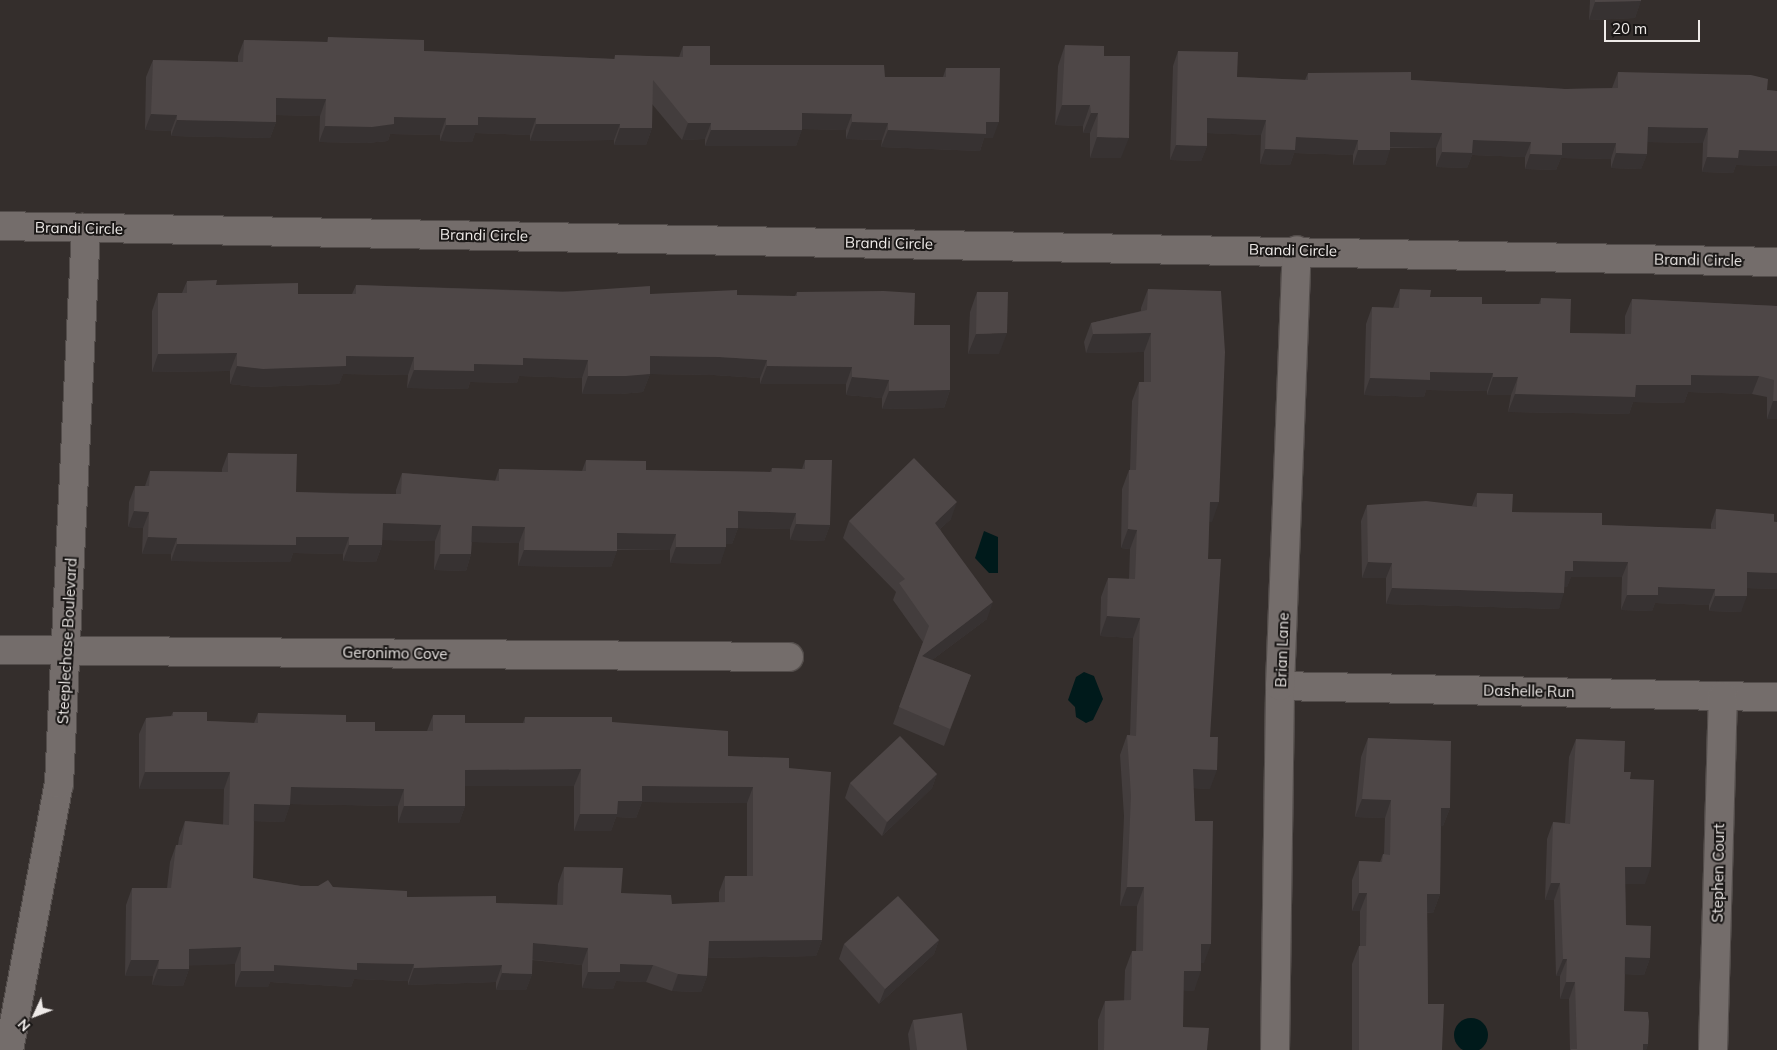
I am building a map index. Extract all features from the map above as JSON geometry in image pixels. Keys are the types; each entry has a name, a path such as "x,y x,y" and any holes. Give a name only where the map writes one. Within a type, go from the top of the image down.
{"street":[{"name":"Brandi Circle","path":"0,226 1297,250 1777,262"},
{"name":"Steeplechase Boulevard","path":"9,1050 59,784 68,650 74,402 86,228"},
{"name":"Brian Lane","path":"1275,1050 1280,686 1297,250"},
{"name":"Geronimo Cove","path":"0,650 789,657"},
{"name":"Dashelle Run","path":"1280,686 1777,696"},
{"name":"Stephen Court","path":"1714,1050 1723,696"}],"water":[{"path":"984,531 998,537 998,573 989,573 975,558"},
{"path":"1084,672 1094,676 1103,699 1093,720 1086,723 1076,717 1075,707 1068,700 1076,677"},
{"path":"1471,1018 1478,1019 1483,1023 1487,1028 1487,1042 1483,1047 1478,1051 1471,1052 1464,1051 1459,1047 1455,1042 1454,1035 1455,1028 1459,1023 1464,1019"}],"building":[{"path":"1595,0 1641,0 1641,1 1595,2"},
{"path":"328,37 424,40 424,51 615,59 615,55 683,57 683,46 710,46 710,65 884,65 885,77 946,77 946,68 1000,68 999,122 986,122 986,134 888,130 888,123 852,122 852,114 802,113 802,130 711,130 711,123 688,123 653,80 652,128 620,128 620,124 536,124 536,118 478,117 478,125 446,125 446,118 394,117 394,124 372,127 325,126 326,99 276,98 276,122 177,120 177,115 151,114 153,60 243,62 244,40 328,42"},
{"path":"1065,45 1104,46 1104,56 1130,56 1129,138 1097,137 1098,113 1091,113 1090,105 1062,105"},
{"path":"1178,51 1238,52 1237,77 1308,80 1308,73 1411,72 1411,80 1565,89 1618,88 1618,72 1751,75 1768,79 1767,90 1777,91 1777,151 1739,150 1738,158 1707,157 1708,128 1648,127 1647,154 1616,153 1616,143 1562,143 1562,155 1530,154 1531,142 1473,140 1472,153 1442,152 1442,133 1390,132 1390,150 1358,150 1358,140 1296,137 1295,150 1265,149 1266,120 1207,118 1207,146 1176,145"},
{"path":"217,280 216,285 298,283 298,294 356,294 356,285 562,292 650,286 650,294 737,290 737,295 797,296 797,292 884,291 915,293 914,325 950,325 950,390 889,391 889,380 852,377 852,367 767,366 767,360 719,357 650,356 650,374 588,376 588,360 523,358 523,365 474,364 474,371 414,370 414,357 346,356 346,366 263,369 237,366 237,353 158,354 158,293 187,293 187,281"},
{"path":"1148,289 1221,291 1225,352 1219,502 1210,502 1208,559 1221,559 1210,737 1218,737 1217,770 1193,769 1195,821 1213,821 1211,944 1201,944 1201,971 1184,971 1183,1027 1209,1028 1207,1050 1104,1050 1105,1001 1131,1000 1132,951 1143,951 1144,887 1127,887 1131,796 1127,735 1136,736 1140,618 1107,616 1108,578 1135,579 1137,530 1128,529 1129,470 1136,470 1139,382 1151,382 1151,333 1093,334 1091,323 1147,310"},
{"path":"1400,289 1431,290 1430,297 1482,297 1482,304 1541,304 1541,298 1571,299 1570,333 1631,334 1632,299 1777,306 1777,401 1773,401 1774,380 1759,376 1691,375 1691,385 1636,385 1635,397 1515,394 1518,377 1493,377 1493,373 1430,372 1430,380 1370,378 1372,307 1399,308"},
{"path":"977,292 1008,292 1007,333 976,334"},
{"path":"228,453 297,454 296,492 353,494 401,494 402,473 499,481 499,469 586,471 586,460 646,461 646,470 772,472 772,468 805,469 805,460 832,460 830,525 796,524 796,513 738,511 738,528 726,528 726,547 676,547 676,534 617,533 617,551 524,550 525,527 472,526 471,554 440,554 441,525 383,523 382,545 349,545 349,537 296,537 296,545 177,544 177,538 148,537 149,512 134,511 135,486 149,486 150,471 228,472"},
{"path":"914,458 957,502 935,523 993,602 922,656 971,675 950,729 899,707 929,626 899,583 905,579 849,521"},
{"path":"1477,493 1513,494 1512,512 1602,513 1602,525 1716,529 1716,509 1774,514 1774,522 1777,522 1777,573 1747,572 1747,596 1715,596 1715,589 1658,587 1658,595 1627,595 1628,562 1573,561 1573,571 1565,571 1564,593 1392,588 1392,563 1368,562 1367,505 1426,501 1477,507"},
{"path":"173,712 207,712 207,721 258,723 258,713 346,715 346,722 375,722 375,731 433,731 433,715 465,715 465,723 525,723 525,717 612,717 612,722 728,731 728,756 789,758 789,768 831,772 822,940 709,941 707,976 678,974 653,965 620,964 620,972 588,972 588,948 533,943 532,974 502,973 502,965 414,968 414,964 357,963 357,970 274,965 274,971 241,971 241,947 189,949 189,969 158,969 159,960 131,960 132,888 171,888 176,845 182,845 185,821 229,825 230,772 145,772 146,718 173,716","holes":["581,769 580,814 617,814 618,801 642,801 642,786 753,787 753,876 725,876 725,902 672,904 671,895 621,893 623,868 564,867 563,905 496,903 496,896 407,897 407,891 333,887 328,880 318,886 301,886 253,878 254,804 290,805 291,787 404,789 404,806 465,806 465,770"]},
{"path":"900,736 937,774 887,822 850,783"},
{"path":"1368,738 1451,741 1450,808 1441,808 1440,894 1427,894 1428,1004 1444,1004 1442,1050 1359,1050 1359,946 1366,946 1367,893 1359,893 1359,861 1382,862 1383,854 1390,855 1391,800 1362,799"},
{"path":"1576,739 1625,741 1624,772 1631,772 1630,779 1654,780 1651,867 1625,867 1626,925 1651,926 1650,958 1625,957 1624,1011 1648,1012 1648,1044 1643,1044 1643,1050 1571,1050 1577,1049 1575,982 1566,982 1567,959 1563,959 1560,883 1551,883 1553,822 1570,824"},
{"path":"898,896 939,940 885,989 844,944"},
{"path":"962,1013 967,1050 917,1050 913,1020"}]}
